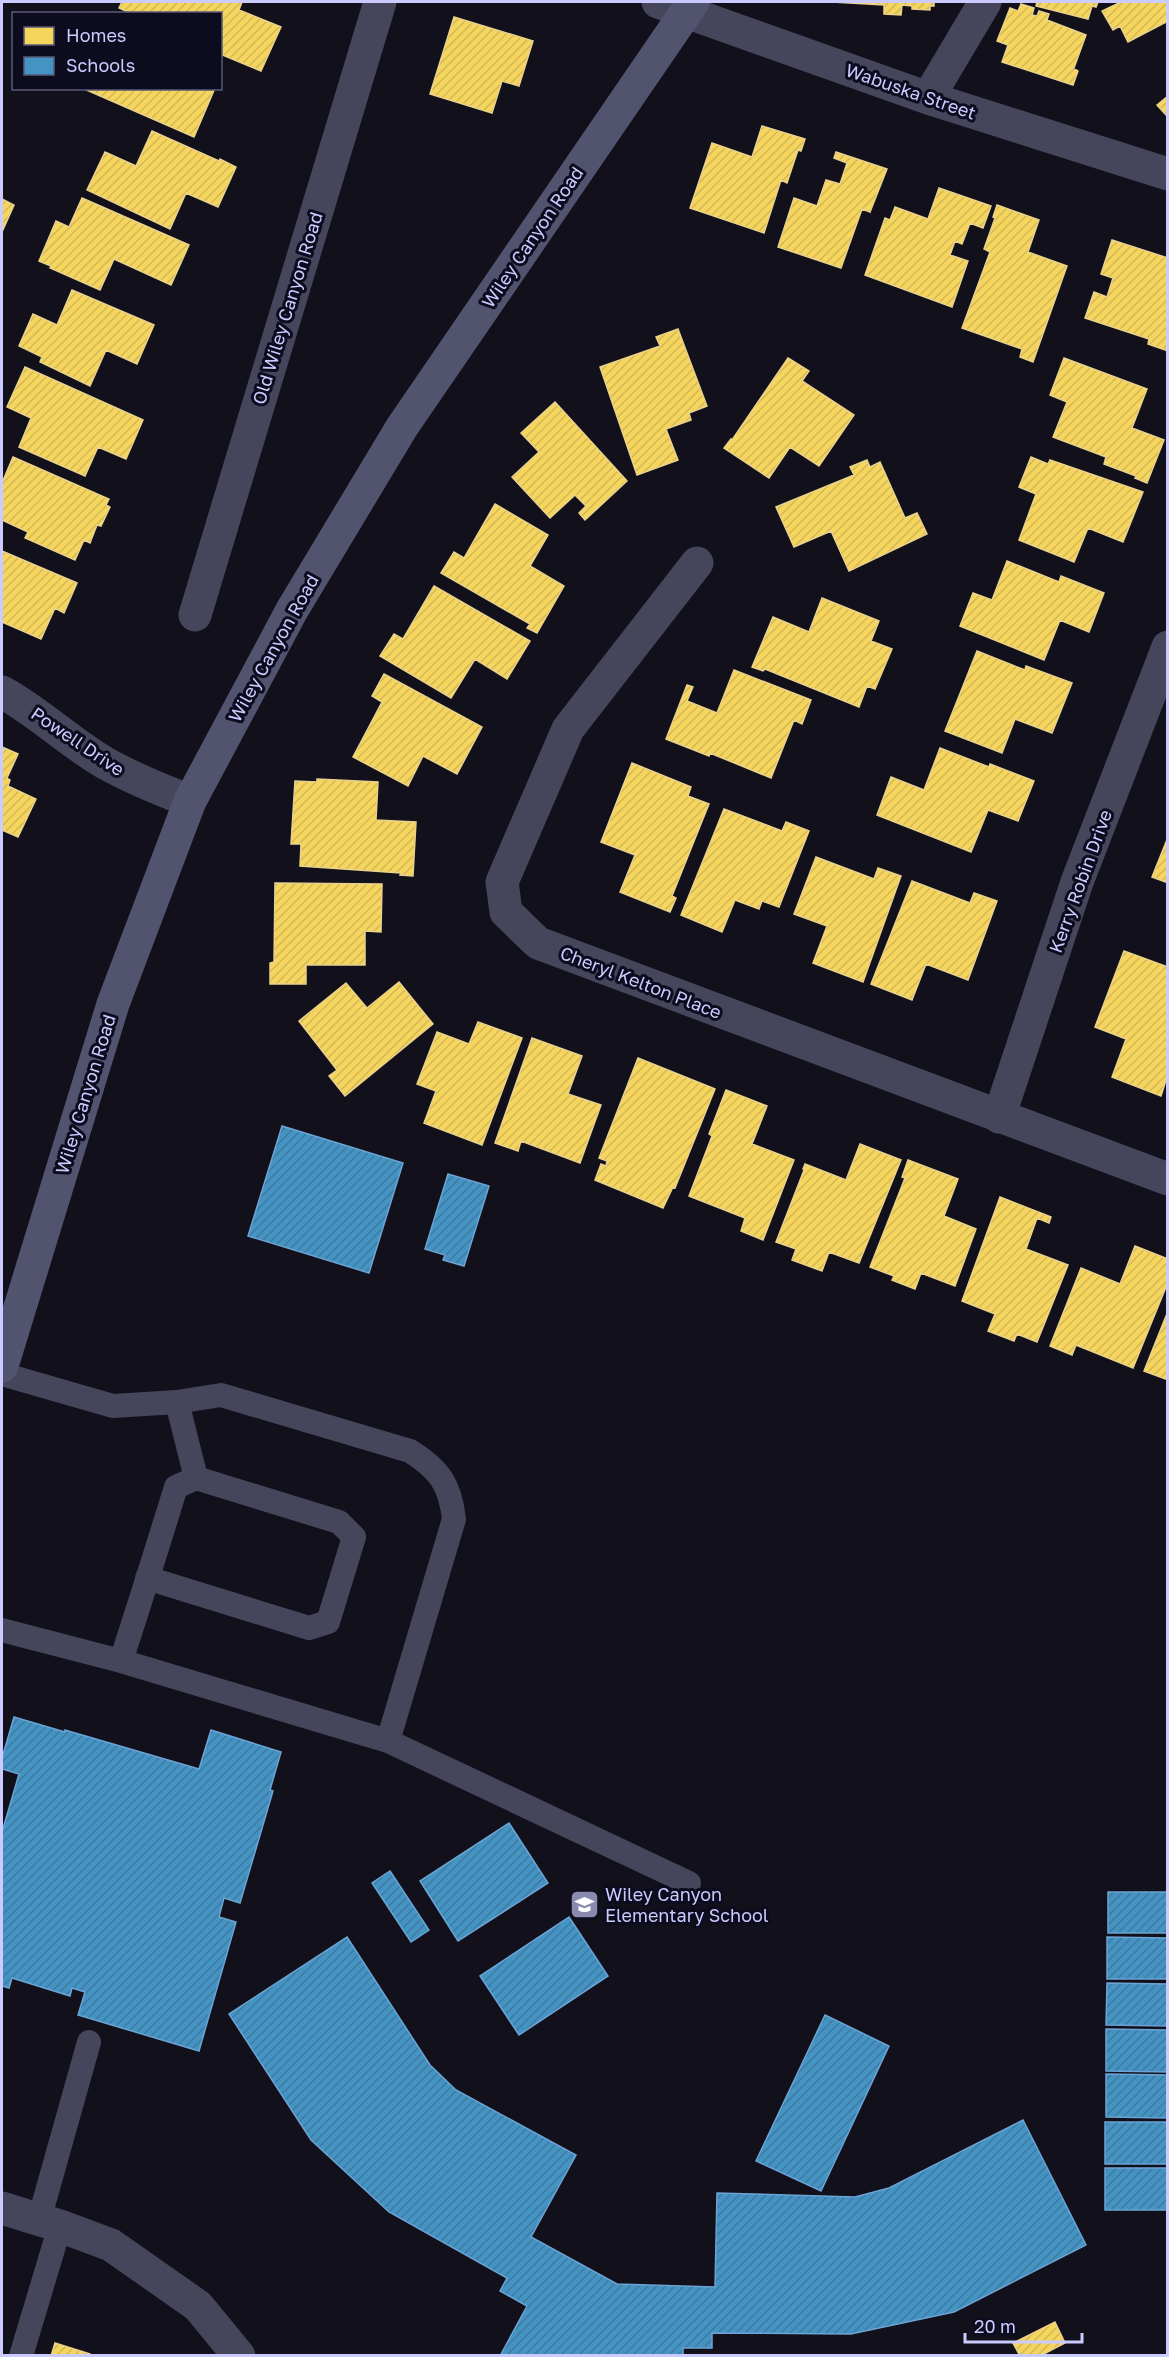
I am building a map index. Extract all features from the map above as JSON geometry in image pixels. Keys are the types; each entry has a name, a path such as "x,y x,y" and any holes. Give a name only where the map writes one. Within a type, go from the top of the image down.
{"street":[{"name":"Old Wiley Canyon Road","path":"195,615 380,2"},
{"path":"928,98 985,2"},
{"name":"Wabuska Street","path":"679,5 928,98 1167,174"},
{"name":"Wiley Canyon Road","path":"2,1366 112,1004 190,801 292,610 402,428 679,5"},
{"name":"Cheryl Kelton Place","path":"697,563 568,729 502,882 506,912 538,943 1167,1179"},
{"name":"Kerry Robin Drive","path":"999,1117 1077,882 1165,665"},
{"name":"Powell Drive","path":"2,692 29,707 104,762 144,783 190,801"},
{"path":"2,2208 111,2245 198,2306 239,2355"}],"lane":[{"path":"2,1374 113,1406 177,1402 221,1395 410,1451 426,1461 442,1478 452,1498 454,1519 388,1741"},
{"path":"177,1402 196,1478"},
{"path":"121,1661 147,1578 176,1487 196,1478 339,1522 354,1538 328,1622 309,1628 147,1578"},
{"path":"2,1630 121,1661 388,1741 689,1883"},
{"path":"21,2355 89,2042"}],"building: Homes":[{"path":"122,2 242,2 239,10 281,27 261,71 222,55 222,12 128,12 119,8"},
{"path":"832,2 934,2 934,6 930,6 930,10 912,9 912,6 902,5 901,15 884,14 884,5"},
{"path":"1037,2 1098,2 1096,7 1092,6 1088,19 1036,6"},
{"path":"1121,2 1168,2 1168,21 1128,42 1120,26 1113,30 1102,11"},
{"path":"1021,4 1034,8 1032,15 1037,16 1039,11 1049,14 1047,20 1086,35 1074,68 1072,67 1078,71 1073,85 1002,62 1008,45 997,41 1010,8 1018,11"},
{"path":"454,17 533,41 519,86 502,81 492,113 430,94"},
{"path":"87,90 214,90 194,137"},
{"path":"1168,96 1168,117 1157,105"},
{"path":"762,126 805,139 801,151 798,150 787,183 781,180 764,233 690,208 712,143 752,157"},
{"path":"152,131 236,167 218,207 186,193 170,229 87,190 105,152 136,166"},
{"path":"836,152 887,169 870,212 862,209 841,268 778,247 794,198 817,206 826,180 840,184 847,163 834,158"},
{"path":"939,188 991,206 983,228 970,223 962,244 955,241 950,255 968,261 952,307 865,275 885,218 890,220 895,207 928,219"},
{"path":"82,198 189,245 171,285 114,259 100,290 39,261 56,221 69,227"},
{"path":"2,199 14,205 2,232"},
{"path":"997,205 1039,220 1028,252 1067,266 1033,362 1020,357 1022,349 962,328 990,252 984,249"},
{"path":"1112,240 1168,258 1168,351 1148,344 1149,339 1085,318 1094,292 1107,297 1113,278 1101,274"},
{"path":"72,290 154,325 137,364 106,350 90,386 40,362 42,357 19,346 33,314 57,325"},
{"path":"678,329 707,406 689,413 691,420 666,429 678,460 637,475 600,367 660,346 656,337"},
{"path":"788,358 809,371 802,381 854,415 819,466 790,447 769,478 724,448 732,440"},
{"path":"1064,358 1147,389 1132,428 1164,440 1147,483 1135,478 1136,476 1104,464 1106,457 1053,437 1067,402 1050,395"},
{"path":"25,367 143,420 126,459 98,447 85,476 19,447 31,418 7,407"},
{"path":"555,402 627,481 585,520 579,513 586,506 575,495 550,518 512,477 539,452 521,433"},
{"path":"13,457 109,499 106,505 110,507 101,526 97,525 90,543 84,540 75,560 25,538 28,532 2,520 2,483"},
{"path":"1031,457 1048,464 1050,460 1143,492 1123,542 1088,528 1074,562 1019,540 1036,494 1019,487"},
{"path":"867,460 870,467 880,462 905,518 917,513 927,534 849,571 831,531 794,547 776,507 854,475 850,467"},
{"path":"495,504 548,535 530,566 564,586 537,633 527,628 530,624 441,573 454,552 464,558"},
{"path":"2,551 77,583 64,613 55,608 41,639 2,622"},
{"path":"1007,561 1059,582 1061,576 1104,593 1089,632 1060,620 1044,660 960,626 973,593 992,600"},
{"path":"434,586 530,641 507,679 475,659 451,698 380,656 394,634 403,639"},
{"path":"822,598 879,621 871,641 892,649 875,689 867,686 859,707 765,669 763,671 752,667 773,617 809,632"},
{"path":"977,651 1025,670 1026,666 1072,683 1052,733 1015,719 1002,753 945,731"},
{"path":"734,670 811,700 802,724 794,720 771,778 710,753 709,756 666,739 687,685 693,687 687,701 717,713"},
{"path":"384,674 482,727 457,774 423,756 408,786 353,757 382,702 372,696"},
{"path":"2,747 18,754 7,778 10,780 8,786 36,799 18,837 2,830"},
{"path":"940,748 1034,781 1018,821 988,810 971,852 877,815 891,777 924,790"},
{"path":"632,763 691,787 688,796 709,804 672,896 676,898 670,912 620,892 635,855 601,842"},
{"path":"317,779 378,782 376,820 416,822 413,876 400,875 401,873 300,866 301,844 291,844 295,781 317,782"},
{"path":"724,809 782,831 786,822 809,831 779,907 762,901 759,909 735,900 722,932 681,915"},
{"path":"1168,837 1168,883 1152,877"},
{"path":"816,857 874,879 878,868 901,876 863,982 813,963 827,926 794,914"},
{"path":"912,881 970,903 974,893 997,901 968,980 926,964 912,1000 871,984"},
{"path":"275,883 382,884 381,932 365,931 365,965 306,965 306,984 270,984 270,963 274,962"},
{"path":"1124,951 1168,967 1168,1074 1161,1096 1112,1077 1126,1039 1095,1027"},
{"path":"399,982 433,1024 345,1096 329,1076 337,1070 299,1021 346,983 367,1008"},
{"path":"478,1022 522,1038 482,1145 424,1123 436,1091 417,1084 437,1032 469,1044"},
{"path":"532,1038 582,1056 568,1094 601,1105 580,1163 521,1141 518,1151 495,1143"},
{"path":"638,1058 715,1089 675,1188 673,1187 663,1208 595,1180 601,1164 606,1166 607,1161 599,1158"},
{"path":"726,1090 767,1106 752,1144 794,1160 763,1240 741,1231 745,1218 689,1196 712,1136 709,1134"},
{"path":"860,1144 901,1160 859,1263 829,1252 822,1271 792,1260 796,1249 776,1242 805,1164 846,1180"},
{"path":"908,1160 958,1179 944,1216 976,1229 955,1286 921,1273 915,1289 892,1280 894,1276 870,1267 905,1178 902,1177"},
{"path":"1000,1197 1051,1217 1049,1223 1037,1218 1026,1249 1068,1265 1037,1342 1017,1334 1014,1341 988,1331 995,1314 962,1301"},
{"path":"1135,1246 1168,1259 1168,1282 1133,1368 1076,1345 1072,1355 1050,1346 1081,1268 1120,1284"},
{"path":"1168,1311 1168,1380 1144,1371"},
{"path":"1055,2322 1065,2343 1040,2356 1020,2356 1013,2343"},
{"path":"55,2343 90,2354 89,2356 51,2356"}],"building: Schools":[{"path":"282,1126 403,1163 369,1273 248,1236"},
{"path":"448,1174 489,1186 464,1266 443,1260 445,1255 425,1249"},
{"path":"14,1717 199,1769 211,1730 281,1752 270,1790 273,1791 240,1903 224,1898 219,1917 236,1922 199,2051 78,2015 85,1992 72,1988 70,1996 12,1978 9,1988 2,1986 2,1832 19,1774 2,1769 2,1758"},
{"path":"509,1823 548,1883 458,1941 420,1881"},
{"path":"390,1871 429,1930 411,1942 372,1883"},
{"path":"1108,1892 1168,1892 1168,1933 1108,1933"},
{"path":"569,1917 608,1976 519,2035 480,1976"},
{"path":"347,1937 430,2065 456,2090 576,2155 531,2237 617,2284 715,2287 717,2193 855,2197 889,2188 1023,2120 1086,2245 954,2312 851,2334 712,2333 712,2348 683,2348 683,2356 500,2356 527,2306 500,2291 507,2278 389,2212 311,2140 229,2014"},
{"path":"1107,1937 1168,1938 1168,1979 1107,1979"},
{"path":"1107,1983 1168,1984 1168,2026 1106,2025"},
{"path":"825,2015 889,2046 821,2191 756,2161"},
{"path":"1106,2029 1168,2030 1168,2072 1106,2071"},
{"path":"1106,2074 1168,2075 1168,2118 1106,2117"},
{"path":"1105,2122 1168,2122 1168,2164 1105,2164"},
{"path":"1105,2168 1168,2168 1168,2210 1105,2210"}],"place":[{"name":"Wiley Canyon Elementary School","path":"584,1904"}]}
